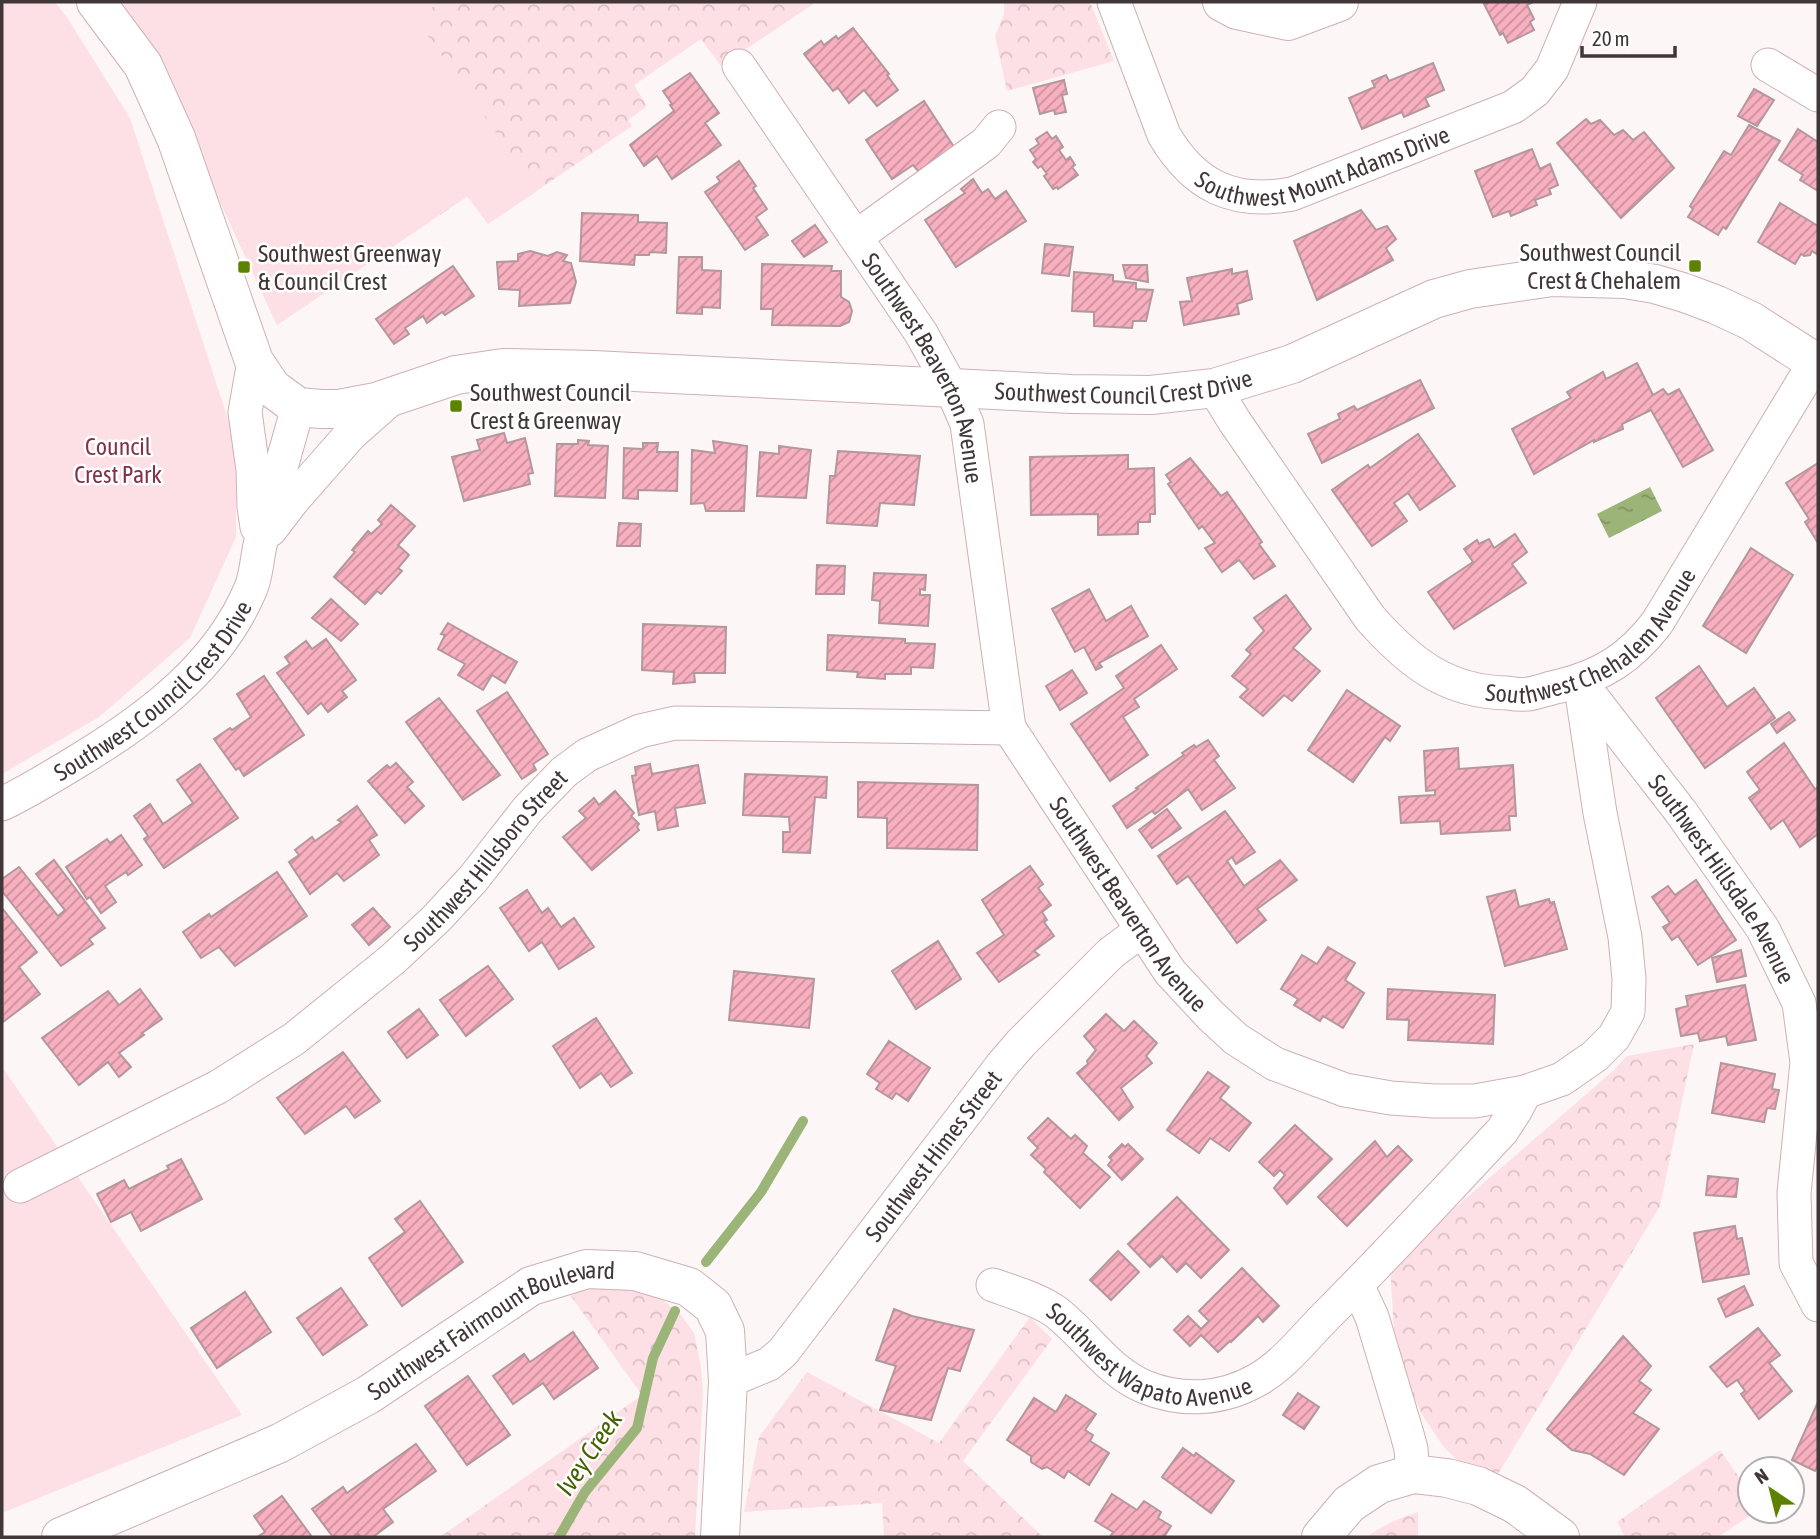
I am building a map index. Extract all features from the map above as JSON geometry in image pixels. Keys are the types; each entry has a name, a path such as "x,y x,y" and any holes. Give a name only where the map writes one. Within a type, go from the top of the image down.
{"street":[{"path":"96,2 143,65 176,138 254,361 272,388 298,407"},
{"name":"Southwest Mount Adams Drive","path":"1114,2 1164,135 1175,154 1204,182 1225,192 1261,198 1292,194 1513,107 1535,91 1552,69 1580,2"},
{"path":"1222,2 1237,10 1288,21 1339,2"},
{"path":"1768,65 1818,96"},
{"name":"Southwest Beaverton Avenue","path":"739,66 921,333 953,389 970,438 1009,728 1170,972 1211,1016 1237,1038 1275,1064 1345,1090 1391,1098 1475,1101 1525,1092 1562,1079 1595,1056 1614,1037 1628,1012 1629,979 1625,937 1600,813 1580,681"},
{"path":"856,237 986,143 999,127"},
{"name":"Southwest Council Crest Drive","path":"2,804 32,790 116,738 180,688 210,655 230,628 252,586 260,543 298,407 339,409 376,402 456,375 503,368 593,370 1071,394 1151,395 1214,388 1292,364 1434,299 1470,289 1552,277 1625,279 1685,293 1751,321 1817,361"},
{"name":"Southwest Council Crest Drive","path":"254,361 245,412 260,543"},
{"name":"Southwest Chehalem Avenue","path":"1214,388 1370,618 1393,645 1438,677 1459,685 1486,693 1527,694 1580,681 1606,670 1646,638 1817,361"},
{"name":"Southwest Council Crest Drive","path":"260,543 293,500 350,435 394,396"},
{"name":"Southwest Hillsdale Avenue","path":"1580,681 1681,812 1763,929 1799,1003 1807,1062 1794,1193 1796,1263 1818,1305"},
{"name":"Southwest Hillsboro Street","path":"20,1186 218,1087 294,1039 393,960 436,919 473,879 528,809 564,772 587,755 640,731 675,723 1009,728"},
{"name":"Southwest Himes Street","path":"728,1381 769,1363 783,1352 1002,1065 1111,953 1142,930"},
{"name":"Southwest Wapato Avenue","path":"993,1284 1051,1309 1118,1372 1141,1385 1178,1396 1197,1397 1215,1396 1238,1389 1273,1369 1357,1285 1502,1131 1525,1092"},
{"name":"Southwest Fairmount Boulevard","path":"61,1537 280,1443 368,1395 531,1286 587,1269 635,1271 689,1287 712,1306 724,1331 728,1381 720,1537"},
{"path":"1357,1285 1372,1317 1411,1449 1413,1474"},
{"path":"1321,1537 1349,1504 1378,1484 1413,1474 1447,1478 1478,1486 1515,1504 1560,1537"}],"green space":[{"name":"Council Crest Park","path":"2,2 55,2 130,118 236,444 236,537 190,638 99,717 2,774"},
{"path":"118,2 816,2 721,66 701,39 634,85 647,106 628,120 632,126 488,224 468,196 277,325 161,74"},
{"path":"118,2 440,2 416,19 537,191 488,224 467,196 277,325 161,74"},
{"path":"1004,2 1090,2 1114,61 1007,91 995,36 1004,14"},
{"path":"1694,1044 1660,1206 1495,1479 1469,1468 1443,1446 1423,1416 1395,1349 1391,1273 1398,1257 1627,1056"},
{"path":"2,1067 242,1415 2,1513"},
{"path":"583,1284 642,1290 663,1300 681,1315 694,1333 703,1392 695,1537 440,1537 642,1395 565,1288"},
{"path":"1030,1317 1052,1339 963,1461 1043,1537 884,1537 882,1503 744,1512 759,1437 807,1372 939,1443"},
{"path":"1720,1450 1736,1473 1736,1525 1718,1537 1625,1537 1617,1522"},
{"path":"1418,1512 1418,1537 1367,1537 1391,1522"}],"water":[{"path":"1650,487 1662,511 1609,538 1597,514"}],"building":[{"path":"1533,2 1527,5 1534,19 1530,22 1534,30 1508,43 1503,33 1500,35 1484,4"},
{"path":"853,28 889,74 887,75 898,90 877,106 864,90 849,103 838,88 833,91 804,54 821,41 824,45"},
{"path":"1433,63 1444,90 1425,98 1429,106 1404,117 1402,112 1362,129 1349,98 1375,87 1372,81 1386,75 1389,81"},
{"path":"690,73 719,113 705,123 721,145 672,179 657,156 644,166 630,145 674,111 663,91"},
{"path":"1064,80 1067,94 1062,95 1066,112 1055,114 1054,110 1040,114 1033,88"},
{"path":"1754,89 1774,100 1757,126 1738,116"},
{"path":"924,101 954,147 918,171 913,165 892,179 866,140"},
{"path":"1586,119 1591,124 1600,120 1614,135 1623,130 1633,140 1644,132 1674,168 1621,218 1557,143"},
{"path":"1749,125 1780,141 1726,229 1723,227 1718,235 1688,217 1693,209 1690,206 1724,151 1731,155"},
{"path":"1798,129 1818,142 1818,191 1800,180 1803,175 1779,160"},
{"path":"1047,132 1052,139 1056,136 1063,147 1059,150 1066,160 1070,157 1075,165 1072,167 1078,175 1058,189 1053,189 1044,176 1047,174 1041,166 1038,168 1033,162 1036,159 1030,150 1039,144 1036,139"},
{"path":"1532,149 1540,169 1550,164 1558,185 1549,189 1551,194 1535,200 1537,205 1511,216 1509,211 1493,217 1475,171"},
{"path":"739,161 767,209 756,217 768,235 745,250 705,192 720,182 717,177"},
{"path":"973,179 982,193 988,189 995,199 1006,191 1026,221 956,267 925,220 965,193 961,189"},
{"path":"1780,203 1818,226 1818,255 1812,251 1810,255 1801,254 1795,264 1758,242"},
{"path":"1361,210 1376,230 1387,226 1396,239 1386,248 1393,260 1317,300 1294,241"},
{"path":"582,213 638,215 638,222 667,223 666,253 635,255 634,265 580,261"},
{"path":"815,225 827,242 804,257 792,241"},
{"path":"1045,244 1073,247 1069,276 1042,273"},
{"path":"530,251 548,256 557,252 567,255 563,261 571,263 576,282 570,303 519,306 520,290 499,289 497,262 518,261 518,254"},
{"path":"679,257 702,257 702,270 721,271 720,308 702,307 702,314 677,313"},
{"path":"762,264 832,266 831,271 841,271 841,297 849,302 852,311 849,322 840,326 772,325 773,309 761,309"},
{"path":"1123,265 1147,265 1148,282 1126,278"},
{"path":"453,266 474,296 427,323 423,316 405,328 409,334 394,344 376,319"},
{"path":"1232,269 1232,274 1247,271 1252,299 1237,304 1239,314 1184,325 1180,302 1192,301 1187,278"},
{"path":"1074,272 1113,275 1113,281 1136,283 1136,289 1153,290 1146,321 1133,321 1132,328 1094,326 1094,312 1072,311"},
{"path":"1637,363 1653,395 1663,389 1668,395 1679,389 1713,450 1683,467 1651,410 1622,424 1623,429 1594,440 1534,474 1512,429 1571,398 1567,392 1603,372 1606,379"},
{"path":"1420,380 1434,408 1322,463 1308,434 1340,419 1338,414 1354,406 1357,410"},
{"path":"504,433 507,443 525,438 533,473 528,474 530,484 464,501 452,457 480,450 477,440"},
{"path":"1418,434 1455,486 1420,510 1408,493 1394,503 1407,521 1372,546 1332,490 1368,465 1370,468"},
{"path":"578,440 589,441 588,445 608,446 605,498 555,496 557,444 578,444"},
{"path":"713,441 747,446 744,511 706,511 704,503 691,504 692,450 715,453"},
{"path":"643,443 658,443 657,452 678,452 677,491 638,490 638,499 623,498 624,448 643,449"},
{"path":"779,446 811,450 806,498 757,496 760,452 779,454"},
{"path":"838,451 920,456 914,505 880,503 877,526 827,523 830,476 835,476"},
{"path":"1128,455 1128,469 1154,468 1155,514 1150,514 1150,522 1138,522 1138,534 1098,535 1098,514 1031,515 1030,457"},
{"path":"1190,458 1221,496 1227,492 1262,542 1259,544 1275,566 1254,579 1239,560 1222,572 1205,548 1215,543 1202,526 1199,529 1168,484 1171,482 1166,475"},
{"path":"1818,463 1818,543 1805,522 1809,519 1786,483"},
{"path":"391,505 415,526 398,545 409,555 398,568 402,571 381,594 377,591 365,604 334,577 368,531 371,534 382,524 378,520"},
{"path":"619,523 641,524 640,546 617,546"},
{"path":"1515,534 1527,552 1512,564 1526,583 1454,629 1428,592 1473,562 1464,549 1477,540 1479,544 1489,539 1494,548"},
{"path":"1751,548 1793,575 1746,653 1703,626"},
{"path":"817,565 845,566 844,594 816,594"},
{"path":"874,573 926,575 925,590 920,589 920,595 930,595 928,626 879,623 880,601 872,600"},
{"path":"1089,589 1106,621 1131,606 1148,636 1099,663 1102,667 1096,670 1084,647 1075,652 1052,609"},
{"path":"1286,595 1311,629 1293,648 1320,671 1292,701 1284,695 1263,716 1240,697 1248,689 1232,676 1251,654 1246,650 1264,631 1254,618"},
{"path":"331,599 358,624 341,641 312,618"},
{"path":"448,623 517,662 505,683 492,675 483,690 458,675 465,664 438,649 445,635 441,634"},
{"path":"643,624 726,627 725,673 694,673 695,682 673,684 674,672 642,670"},
{"path":"828,635 905,639 905,643 935,644 933,668 911,667 911,674 885,674 885,679 857,677 858,672 827,670"},
{"path":"326,639 356,680 342,691 347,697 328,712 321,703 308,714 277,673 290,664 285,657 306,641 312,649"},
{"path":"1161,645 1177,669 1134,699 1139,707 1123,717 1148,755 1110,781 1071,724 1124,688 1116,676"},
{"path":"1699,666 1727,707 1754,688 1775,718 1705,768 1656,698"},
{"path":"1072,670 1087,693 1060,710 1046,686"},
{"path":"264,676 304,735 244,776 239,768 236,770 214,739 251,717 237,694"},
{"path":"1347,690 1400,726 1390,741 1385,737 1353,782 1308,750"},
{"path":"507,692 548,754 533,764 536,770 522,779 477,711"},
{"path":"439,698 500,775 463,800 406,722"},
{"path":"1789,712 1795,720 1777,733 1771,724"},
{"path":"1208,740 1219,756 1214,760 1235,788 1202,810 1188,789 1155,814 1152,811 1127,828 1113,806 1184,755 1182,753"},
{"path":"1784,743 1815,789 1818,787 1818,834 1800,847 1783,820 1771,829 1749,798 1760,790 1747,772"},
{"path":"1458,748 1459,769 1513,765 1516,816 1509,816 1510,830 1441,834 1440,821 1401,823 1399,797 1435,795 1435,790 1426,791 1424,751"},
{"path":"396,763 413,782 407,787 424,806 405,823 368,781 387,765 390,768"},
{"path":"200,764 238,818 164,868 144,839 148,836 134,816 150,804 163,824 193,803 177,780"},
{"path":"650,764 652,774 698,765 705,803 675,808 678,826 658,830 655,811 639,815 632,776 636,775 635,767"},
{"path":"745,774 827,777 826,798 815,797 810,853 783,852 783,832 790,832 789,817 743,815"},
{"path":"858,782 978,785 977,850 887,848 887,818 858,817"},
{"path":"615,791 634,813 631,816 639,824 639,830 592,870 563,837 586,818 579,811 594,798 599,805"},
{"path":"357,806 377,835 369,840 379,855 344,881 337,873 310,894 289,862 299,855 295,850 312,837 315,841 342,822 338,820"},
{"path":"1167,809 1181,828 1152,848 1139,830"},
{"path":"1225,811 1255,852 1236,864 1232,857 1227,861 1244,886 1280,860 1297,880 1257,909 1266,920 1237,943 1188,876 1177,884 1158,856"},
{"path":"121,835 142,865 105,886 116,902 101,913 90,897 87,899 66,867 107,839 110,843"},
{"path":"54,860 105,928 89,939 93,944 61,966 2,891 2,879 19,867 58,916 65,910 36,874"},
{"path":"1030,866 1043,884 1038,888 1051,905 1042,912 1047,920 1044,922 1054,936 1034,951 1039,955 999,982 977,953 1004,935 982,900"},
{"path":"277,872 307,916 235,966 219,947 201,958 183,932 209,914 211,917"},
{"path":"1696,880 1736,940 1698,965 1678,936 1672,940 1663,927 1670,923 1652,897 1668,886 1675,895"},
{"path":"527,890 542,913 548,908 561,927 574,918 594,947 559,969 542,942 529,951 500,908"},
{"path":"1515,890 1519,907 1549,899 1550,903 1554,902 1567,949 1505,966 1487,897"},
{"path":"2,908 37,952 19,967 40,994 3,1022"},
{"path":"373,908 390,927 369,945 352,925"},
{"path":"938,941 961,979 916,1009 892,971"},
{"path":"1328,947 1355,963 1345,980 1364,993 1343,1028 1323,1016 1320,1021 1294,1005 1298,999 1281,989 1302,955 1317,964"},
{"path":"1741,950 1746,976 1717,982 1712,958"},
{"path":"488,966 513,999 466,1036 440,1000"},
{"path":"734,971 814,979 809,1028 729,1020"},
{"path":"1745,985 1756,1040 1728,1045 1726,1036 1700,1041 1698,1033 1681,1036 1676,1009 1688,1006 1686,996"},
{"path":"140,989 162,1019 119,1053 131,1067 119,1077 108,1062 79,1085 42,1038 108,991 119,1005"},
{"path":"1388,989 1495,995 1493,1044 1408,1040 1409,1020 1387,1019"},
{"path":"419,1009 438,1035 407,1058 388,1032"},
{"path":"1106,1014 1124,1031 1134,1021 1157,1043 1146,1056 1152,1063 1121,1088 1133,1107 1119,1120 1077,1073 1088,1064 1087,1061 1096,1050 1084,1036"},
{"path":"596,1018 632,1073 611,1087 601,1073 580,1088 553,1046"},
{"path":"889,1041 930,1068 908,1101 896,1093 892,1099 876,1089 880,1083 867,1074"},
{"path":"343,1052 380,1101 355,1118 346,1106 305,1134 277,1098"},
{"path":"1721,1063 1775,1074 1772,1089 1779,1090 1775,1109 1767,1108 1764,1122 1712,1113"},
{"path":"1208,1072 1229,1087 1220,1098 1251,1123 1229,1151 1210,1138 1199,1153 1167,1130"},
{"path":"1048,1118 1071,1139 1075,1135 1087,1146 1083,1153 1110,1177 1080,1208 1031,1155 1038,1148 1028,1138"},
{"path":"1295,1125 1332,1159 1287,1204 1274,1188 1285,1175 1280,1170 1274,1176 1259,1162"},
{"path":"1375,1141 1387,1157 1398,1146 1412,1160 1347,1226 1318,1197"},
{"path":"1122,1144 1125,1147 1128,1144 1143,1159 1122,1180 1108,1165 1112,1160 1109,1157"},
{"path":"181,1159 202,1199 141,1231 131,1212 111,1222 97,1194 124,1180 129,1189 169,1169 167,1166"},
{"path":"1708,1176 1738,1179 1736,1197 1706,1195"},
{"path":"1177,1197 1229,1250 1201,1278 1186,1263 1177,1272 1162,1256 1150,1267 1128,1244"},
{"path":"420,1201 463,1262 402,1306 369,1258 405,1232 395,1219"},
{"path":"1735,1226 1737,1239 1742,1238 1749,1274 1703,1282 1694,1233"},
{"path":"1118,1251 1139,1272 1111,1300 1090,1280"},
{"path":"1242,1268 1279,1306 1263,1322 1258,1316 1218,1352 1201,1335 1190,1346 1174,1330 1188,1316 1201,1329 1209,1321 1199,1311"},
{"path":"1744,1286 1753,1305 1726,1317 1718,1299"},
{"path":"341,1288 367,1325 323,1355 297,1318"},
{"path":"245,1292 271,1332 217,1368 191,1328"},
{"path":"894,1309 912,1316 974,1330 960,1371 948,1368 931,1420 880,1410 896,1366 876,1360"},
{"path":"1758,1328 1780,1355 1769,1363 1792,1391 1759,1419 1741,1394 1745,1391 1737,1380 1727,1387 1710,1367"},
{"path":"573,1332 598,1368 554,1399 543,1383 513,1404 493,1376 524,1354 530,1362"},
{"path":"1623,1336 1651,1366 1639,1381 1651,1390 1633,1413 1659,1429 1624,1475 1590,1454 1572,1450 1547,1429"},
{"path":"468,1376 510,1435 467,1465 425,1406"},
{"path":"1298,1393 1319,1407 1304,1429 1283,1415"},
{"path":"1066,1395 1096,1414 1085,1430 1093,1435 1090,1441 1109,1453 1089,1485 1068,1471 1064,1478 1047,1467 1042,1469 1031,1462 1031,1456 1007,1440 1034,1398 1056,1412"},
{"path":"1818,1402 1818,1465 1815,1471 1806,1467 1806,1455 1794,1455"},
{"path":"416,1444 436,1471 383,1509 393,1522 373,1537 361,1537 358,1534 354,1537 333,1537 312,1509 343,1487 347,1493"},
{"path":"1183,1448 1194,1456 1196,1453 1234,1481 1211,1513 1162,1477"},
{"path":"1112,1494 1137,1510 1144,1501 1161,1512 1158,1518 1171,1526 1164,1537 1110,1537 1113,1532 1095,1521"},
{"path":"282,1496 312,1537 257,1537 265,1532 254,1516"}],"waterway":[{"name":"Ivey Creek","path":"706,1262 761,1192 803,1121"},
{"name":"Ivey Creek","path":"559,1537 585,1492 637,1428 653,1358 675,1311"}],"place":[{"name":"Southwest Council Crest & Chehalem","path":"1695,266"},
{"name":"Southwest Greenway & Council Crest","path":"244,267"},
{"name":"Southwest Council Crest & Greenway","path":"456,406"}]}
